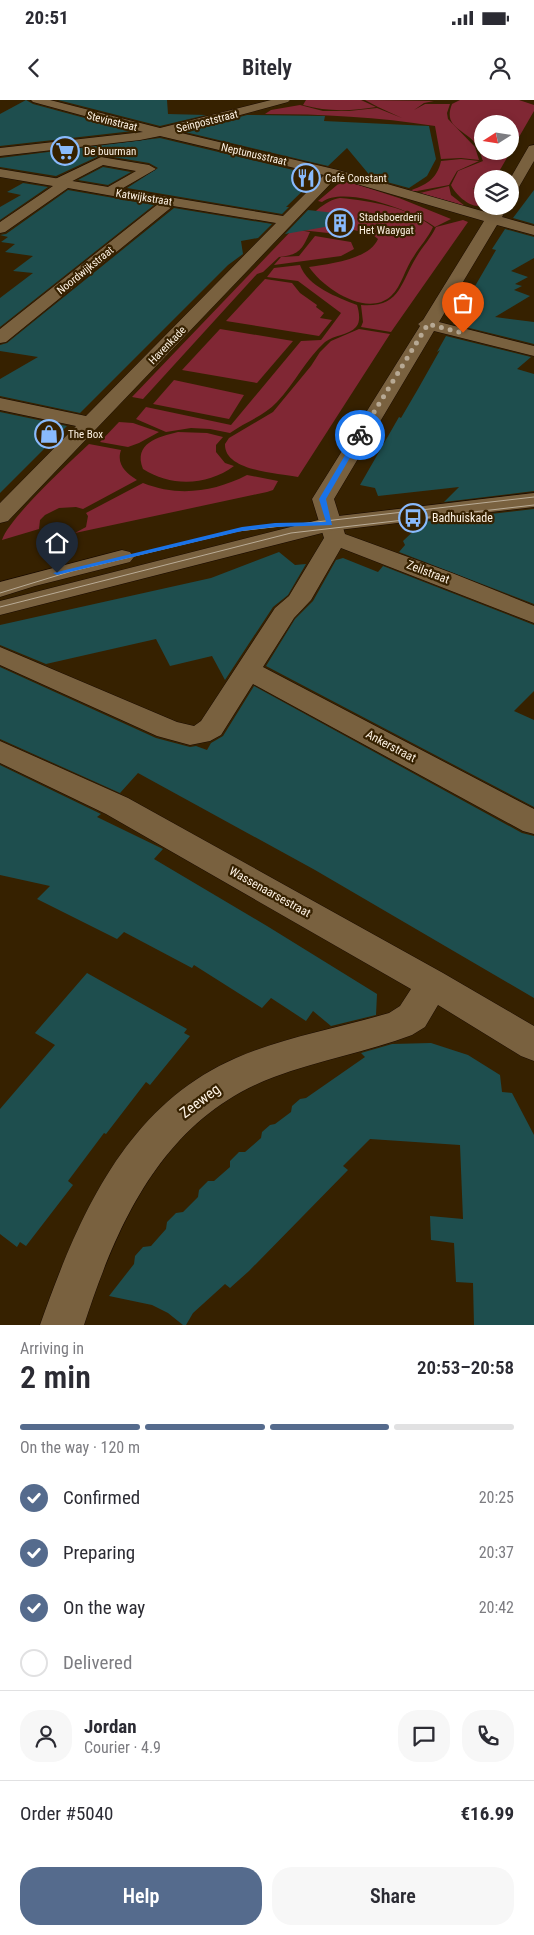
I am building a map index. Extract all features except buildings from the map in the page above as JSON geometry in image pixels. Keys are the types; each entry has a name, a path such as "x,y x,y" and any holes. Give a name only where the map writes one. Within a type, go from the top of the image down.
{"street":[{"name":"Stevinstraat","path":"37,100 158,132"},
{"name":"Seinpoststraat","path":"0,152 158,132 249,111 284,100"},
{"path":"225,104 249,111"},
{"name":"Neptunusstraat","path":"158,132 474,207"},
{"path":"84,142 102,161 149,169 111,192"},
{"path":"519,180 528,170 534,149"},
{"path":"0,229 62,183 102,161"},
{"name":"Katwijkstraat","path":"0,173 288,221"},
{"name":"Havenkade","path":"0,516 288,221 332,173"},
{"name":"Noordwijkstraat","path":"0,338 170,201"},
{"path":"0,655 167,729 190,736 200,735 211,728 284,613 299,600 332,531 322,499 496,215"},
{"name":"Neptunusstraat","path":"501,215 534,231"},
{"path":"428,324 534,351"},
{"path":"0,404 90,423"},
{"path":"0,608 332,531 534,500"},
{"path":"0,590 26,581 223,533 275,525 332,531"},
{"name":"Zeilstraat","path":"332,531 534,615"},
{"name":"Ankerstraat","path":"248,670 534,823"},
{"name":"Wassenaarsestraat","path":"0,751 117,806 431,983 534,1045"},
{"name":"Zeeweg","path":"62,1325 91,1244 117,1191 140,1155 191,1104 211,1090 257,1066 380,1030 412,1018 431,983"}],"shaded area":[{"path":"306,100 361,100 376,107 330,110 303,105"},
{"path":"365,100 434,101 424,103 414,110 425,104 450,104 447,113 448,119 474,146 474,159 441,159 435,126 350,117 265,114 271,110 300,105 323,111 377,108 402,118"},
{"path":"460,100 519,100 534,105 534,111 519,137 519,115 474,115 474,142 453,124 450,119 452,104"},
{"path":"461,159 479,161 457,171 449,185 409,191 430,181 437,173 441,161"},
{"path":"506,160 500,170 474,170 474,205 470,204 462,199 451,185 458,171 483,161"},
{"path":"343,180 399,198 451,219 435,227 412,214 362,198 346,196 322,202 318,201"},
{"path":"449,186 451,195 465,206 420,193"},
{"path":"340,198 389,206 412,214 433,227 411,261 395,292 381,302 370,304 346,298 324,283 309,267 347,260 357,256 366,252 378,239 373,235 354,230 346,235 301,230 307,220 317,210 329,202"},
{"path":"463,220 468,222 391,332 361,327 363,322 361,305 374,305 392,298 398,292 411,266 436,227"},
{"path":"293,229 310,232 302,247 291,255 279,257 263,272 257,274 143,399 132,397"},
{"path":"315,236 351,242 354,249 341,256 274,265 281,257 299,256"},
{"path":"300,265 304,273 316,285 332,295 357,305 359,322 353,330 325,342 272,407 230,433 191,428 166,432 136,419 146,407 231,425 301,341 321,340 341,313 298,281 267,277 274,268"},
{"path":"265,279 292,283 300,293 317,305 316,307 324,313 320,318 332,320 319,336 226,321"},
{"path":"220,329 293,341 257,383 182,370"},
{"path":"359,329 390,334 298,477 253,469 233,460 227,453 225,444 229,438 273,412 311,366 320,352 331,341"},
{"path":"174,380 244,395 229,419 153,404"},
{"path":"119,422 133,423 159,432 128,447 100,442"},
{"path":"178,432 207,433 223,437 216,445 216,452 225,463 234,466 212,477 189,482 165,479 143,469 141,453 144,447 156,439"},
{"path":"89,444 121,450 120,460 123,468 137,480 83,509 76,507 59,508 45,515 40,520 39,529 2,540 7,530 27,505"},
{"path":"247,475 278,481 273,490 267,492 75,533 86,527 88,516 86,513 143,483 169,490 196,491 222,485"}],"tram line":[{"path":"0,593 72,571 238,531 534,497"},
{"path":"0,607 291,533 534,505"}],"way so far":[{"path":"360,435 428,324 463,333"}],"place":[{"name":"De buurman","path":"65,151"},
{"name":"Café Constant","path":"306,178"},
{"name":"Stadsboerderij Het Waaygat","path":"340,223"},
{"name":"The Box","path":"49,434"},
{"name":"Badhuiskade","path":"413,518"}],"route":[{"path":"57,573 242,529 288,524 330,524 322,499 360,435"}]}
